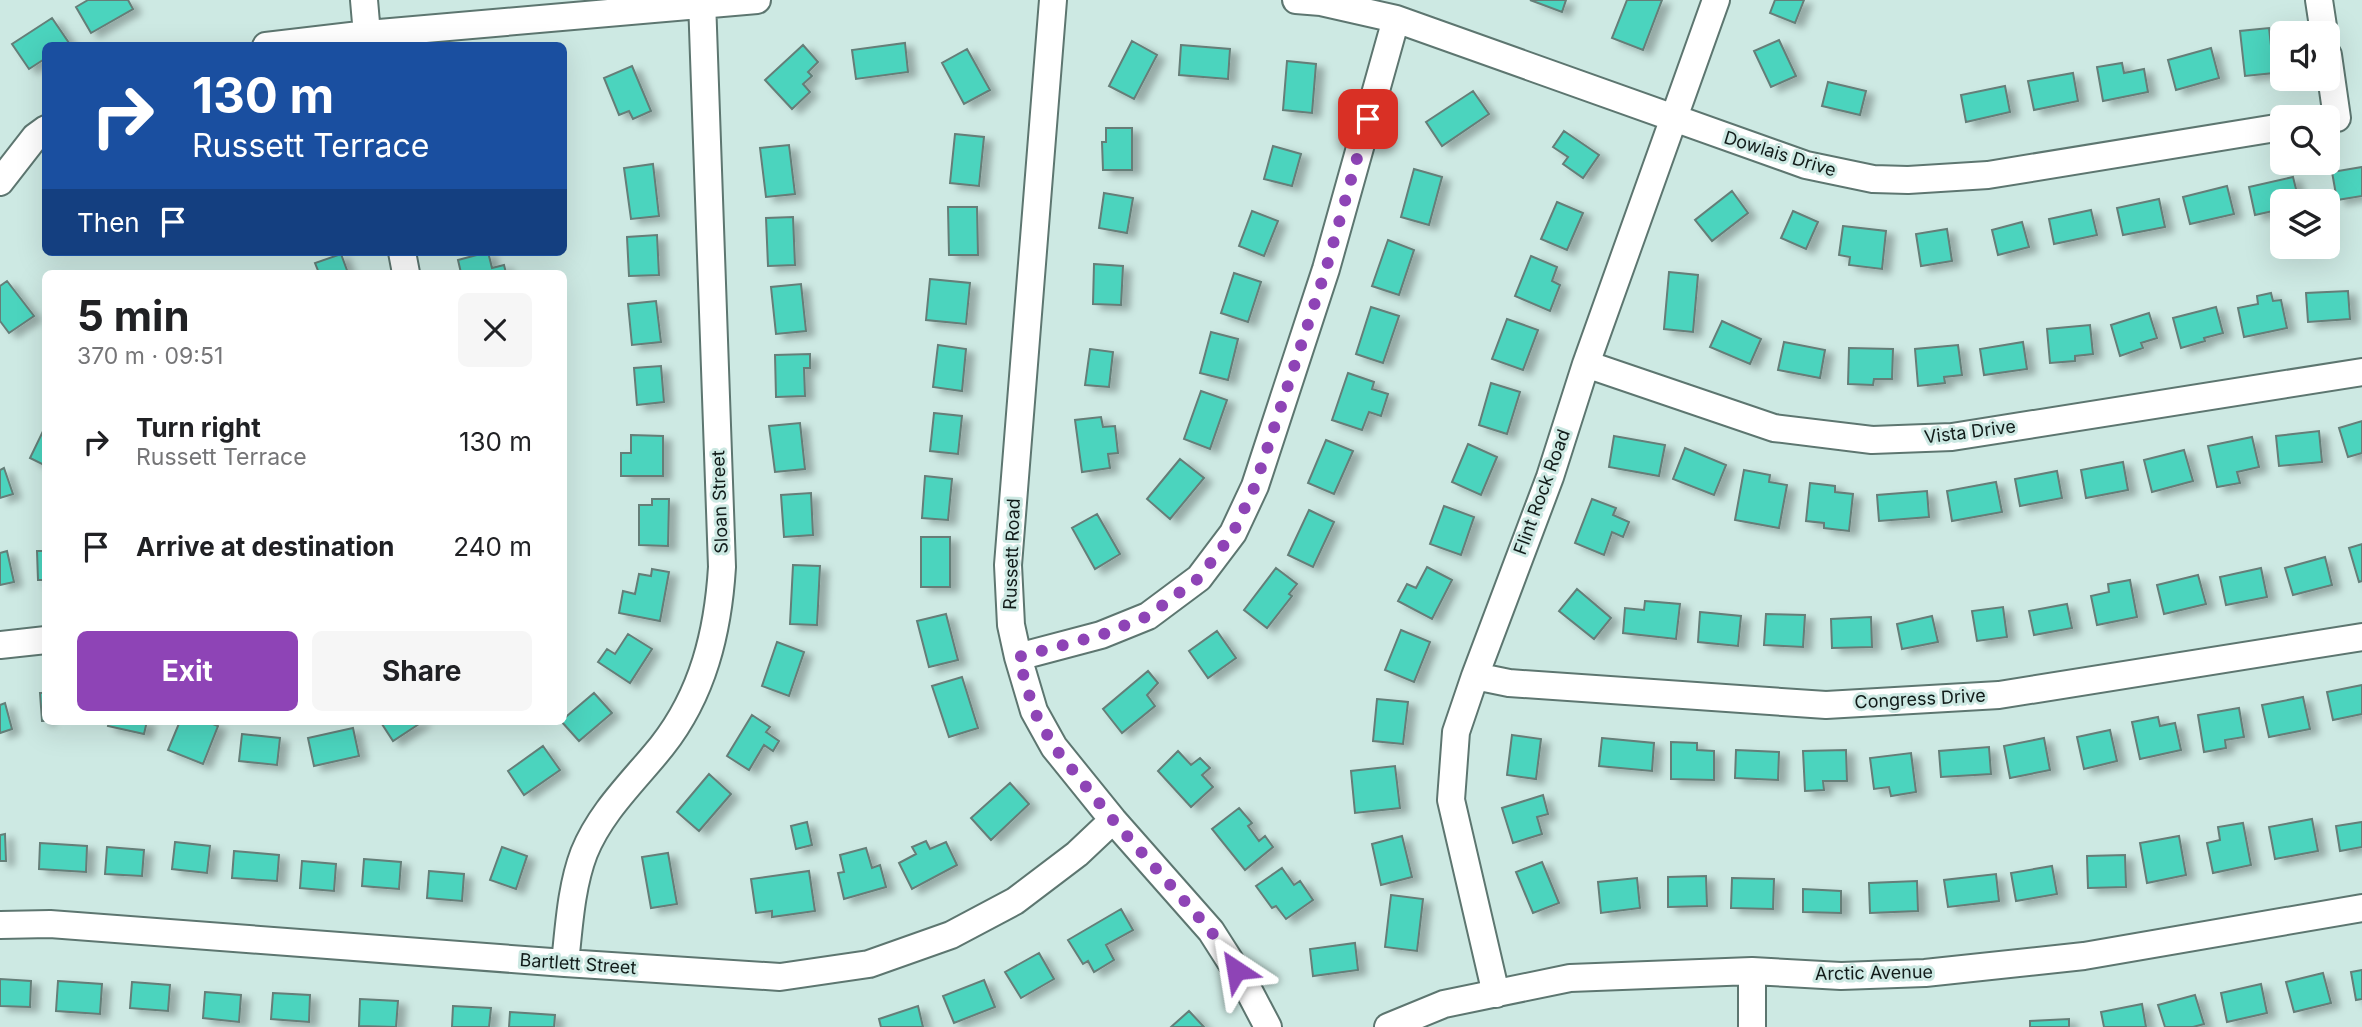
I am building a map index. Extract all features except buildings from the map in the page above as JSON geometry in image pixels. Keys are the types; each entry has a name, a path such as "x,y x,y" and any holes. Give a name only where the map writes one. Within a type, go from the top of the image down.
{"street":[{"path":"364,0 368,40"},
{"path":"334,42 702,2 757,0"},
{"name":"Russett Road","path":"1053,0 1008,565 1011,625 1034,711 1054,747 1113,820 1211,931 1248,989 1268,1027"},
{"name":"Dowlais Drive","path":"1296,0 1321,2 1396,19 1806,166 1873,179 1908,180 1988,175 2270,129"},
{"name":"Flint Rock Road","path":"1496,993 1451,800 1456,732 1550,477 1586,364 1716,0"},
{"path":"2319,0 2322,21"},
{"name":"Sloan Street","path":"565,963 572,906 584,854 610,806 663,745 683,715 708,658 719,610 722,567 702,2"},
{"path":"1018,657 1101,635 1148,616 1199,578 1233,533 1255,486 1326,269 1396,19"},
{"path":"2336,91 2342,117"},
{"path":"0,182 42,132"},
{"name":"Vista Drive","path":"1586,364 1774,428 1872,440 1952,437 2362,372"},
{"name":"Congress Drive","path":"1475,676 1509,683 1826,705 2000,695 2362,636"},
{"path":"0,645 42,640"},
{"name":"Bartlett Street","path":"0,925 50,924 565,963 780,976 869,964 951,935 1015,901 1077,854 1113,820"},
{"name":"Arctic Avenue","path":"1388,1027 1444,1004 1570,978 1752,971 1841,976 1925,974 2084,956 2362,908"},
{"path":"1752,971 1752,1027"}],"route":[{"path":"1236,970 1211,931 1113,820 1054,747 1034,711 1018,657 1101,635 1148,616 1199,578 1233,533 1255,486 1326,269 1368,119"}]}
